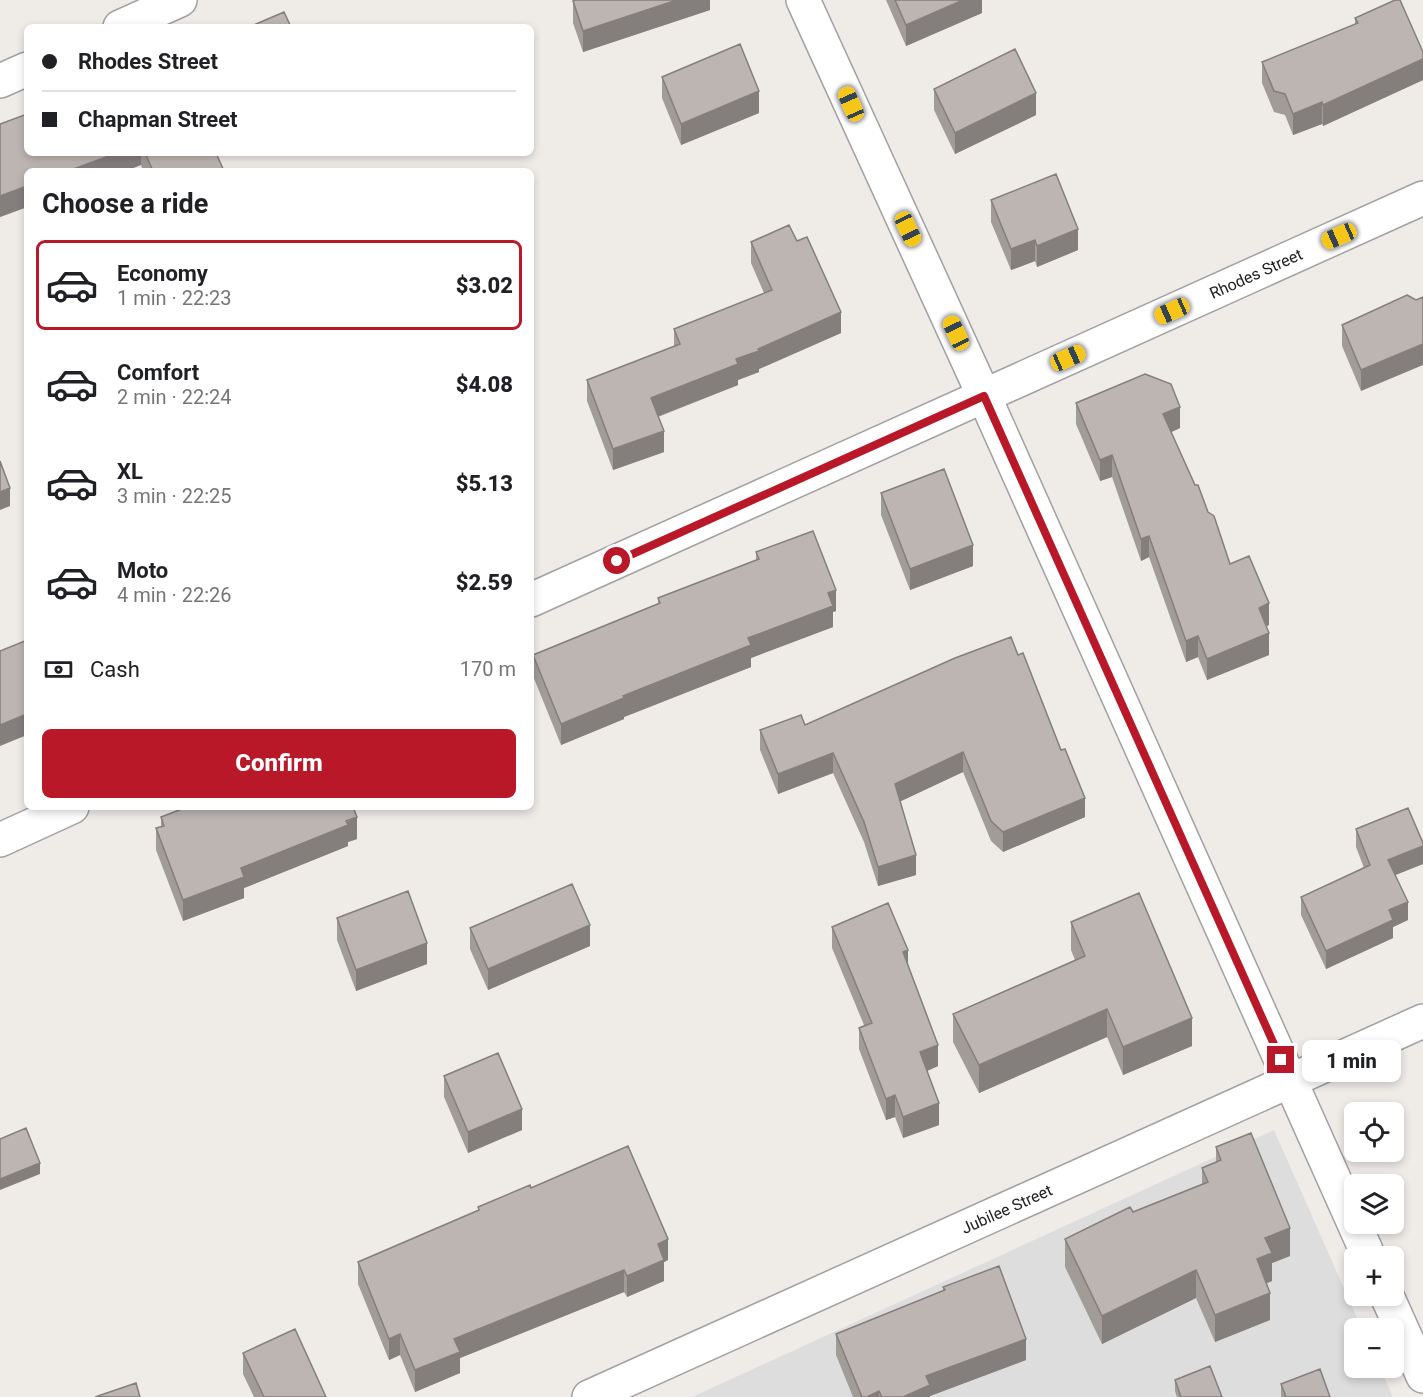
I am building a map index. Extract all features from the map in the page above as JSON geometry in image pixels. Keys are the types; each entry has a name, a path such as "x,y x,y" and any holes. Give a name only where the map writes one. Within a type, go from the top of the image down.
{"street":[{"path":"127,24 180,0"},
{"path":"803,0 984,396 1364,1246"},
{"path":"0,81 24,70"},
{"name":"Rhodes Street","path":"534,599 1423,198"},
{"path":"0,840 65,810"},
{"name":"Jubilee Street","path":"589,1397 1423,1021"},
{"path":"1392,1306 1423,1376"}],"shaded area":[{"path":"1274,1130 1344,1288 1344,1306 1352,1306 1357,1318 1344,1318 1344,1378 1384,1378 1393,1397 692,1397"}],"building":[{"path":"677,0 583,31 573,1"},
{"path":"895,0 963,0 906,25"},
{"path":"1395,0 1400,0 1423,52 1423,59 1323,105 1322,102 1293,114 1285,94 1274,91 1262,62 1358,23 1355,18"},
{"path":"284,12 290,24 256,24"},
{"path":"740,44 759,91 681,124 662,77"},
{"path":"1015,49 1036,93 955,133 934,89"},
{"path":"24,115 24,156 109,156 76,168 24,168 24,187 0,196 0,124"},
{"path":"146,156 217,156 223,168 152,168"},
{"path":"1056,174 1078,229 1037,246 1035,240 1011,249 991,200"},
{"path":"789,225 797,241 807,237 841,312 758,349 759,351 736,359 738,364 651,398 664,431 613,449 587,380 680,344 674,329 772,290 751,242"},
{"path":"1407,295 1416,300 1423,297 1423,344 1361,370 1342,325"},
{"path":"1145,374 1171,384 1180,407 1163,414 1195,485 1198,485 1208,512 1214,516 1230,564 1249,556 1269,603 1259,608 1269,633 1207,659 1198,636 1186,641 1149,536 1141,539 1112,455 1100,460 1076,403"},
{"path":"0,461 10,488 0,492"},
{"path":"944,469 973,545 910,569 881,493"},
{"path":"813,531 836,590 828,593 833,606 748,638 751,645 623,696 624,698 561,724 534,655 660,603 658,598 759,559 756,552"},
{"path":"1011,637 1018,655 1023,653 1061,750 1065,749 1085,798 1003,832 991,821 963,752 895,784 916,855 878,867 864,822 833,753 778,774 760,730 801,715 805,725 955,658"},
{"path":"24,641 24,715 0,725 0,651"},
{"path":"1408,808 1423,846 1388,860 1408,902 1389,910 1393,920 1326,951 1301,897 1370,865 1356,829"},
{"path":"179,810 354,810 357,817 346,821 348,825 241,868 244,877 183,900 156,828 164,826 161,817"},
{"path":"572,884 590,925 488,969 470,928"},
{"path":"408,891 427,943 356,970 337,918"},
{"path":"1139,893 1192,1018 1123,1047 1107,1009 979,1065 953,1014 1085,956 1071,922"},
{"path":"888,903 908,950 903,952 938,1045 920,1052 939,1103 903,1117 895,1095 886,1099 859,1028 872,1023 832,927"},
{"path":"498,1053 522,1109 468,1132 444,1076"},
{"path":"26,1128 40,1163 0,1179 0,1139"},
{"path":"1251,1133 1290,1228 1265,1238 1272,1253 1257,1259 1270,1293 1215,1315 1196,1270 1102,1316 1065,1239 1130,1207 1133,1212 1208,1182 1202,1168 1221,1160 1216,1147"},
{"path":"628,1146 668,1239 658,1244 664,1260 627,1276 624,1270 454,1339 460,1352 415,1370 400,1334 389,1339 358,1262 479,1210 478,1207 530,1185 531,1188"},
{"path":"999,1266 1026,1339 926,1376 930,1385 903,1397 882,1397 879,1391 862,1397 836,1334 945,1290 943,1287"},
{"path":"295,1329 326,1397 264,1397 243,1353"},
{"path":"1210,1366 1222,1397 1181,1397 1175,1380"},
{"path":"1320,1369 1330,1397 1286,1397 1281,1384"},
{"path":"136,1383 140,1397 95,1397"}],"route":[{"path":"617,561 984,396 1281,1060"}]}
